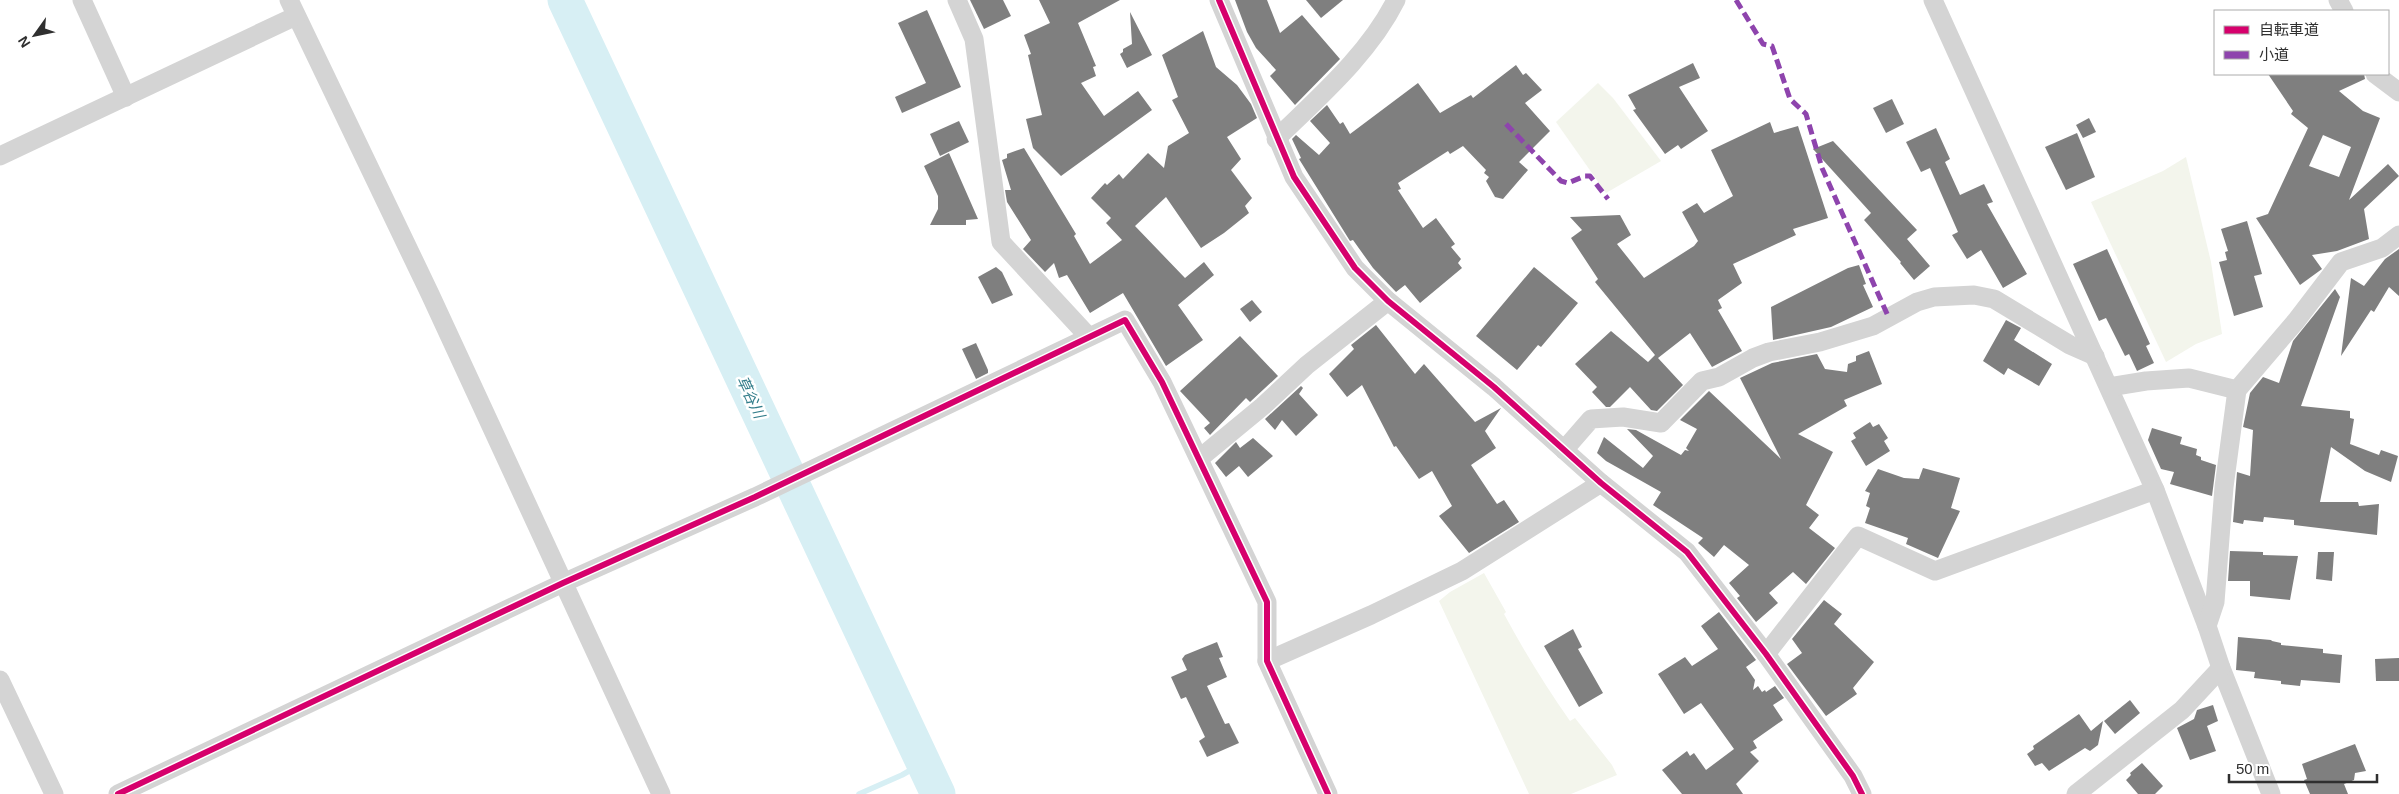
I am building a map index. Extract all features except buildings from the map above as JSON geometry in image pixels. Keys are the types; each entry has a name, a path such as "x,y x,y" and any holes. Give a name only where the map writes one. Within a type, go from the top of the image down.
{"street":[{"path":"82,0 126,97"},
{"path":"957,0 974,40 1001,242 1088,336"},
{"path":"1220,0 1276,139 1294,178 1354,268 1388,301 1494,387 1601,483 1687,552 1766,654 1853,776 1862,794"},
{"path":"1276,139 1337,78 1378,31 1396,0"},
{"path":"1933,0 2155,490 2221,668 2271,794"},
{"path":"0,156 126,97 293,8 430,294 661,794"},
{"path":"2376,75 2399,92"},
{"path":"2207,626 2215,602 2224,487 2237,390 2296,321 2341,262 2382,248 2399,235"},
{"path":"1564,450 1591,419 1623,417 1661,423 1702,381 1719,377 1752,358 1769,352 1820,342 1873,326 1917,302 1934,297 1974,295 1994,299 2070,345 2095,356"},
{"path":"1200,458 1263,406 1307,365 1388,301"},
{"path":"118,794 563,583 754,496 1124,320 1162,382 1200,458 1267,602 1267,661 1328,794"},
{"path":"2109,387 2146,381 2189,378 2237,390"},
{"path":"1267,661 1371,615 1462,571 1601,483"},
{"path":"1766,654 1858,536 1935,570 2155,490"},
{"path":"2076,794 2182,710 2221,668"},
{"path":"0,680 8,715 54,794"}],"shaded area":[{"path":"1598,83 1613,98 1661,161 1606,193 1556,122"},
{"path":"2186,157 2211,262 2222,334 2196,344 2166,362 2091,202 2163,171"},
{"path":"1484,573 1506,612 1504,614 1552,695 1570,721 1575,718 1612,765 1617,775 1571,794 1529,794 1439,601 1450,592"}],"waterway":[{"name":"草谷川","path":"565,0 938,794"},
{"path":"859,794 902,775 923,763"}],"marked path":[{"path":"1736,0 1763,44 1772,46 1790,99 1806,114 1822,168 1888,316"},
{"path":"1506,124 1561,181 1568,183 1585,176 1590,176 1608,199"}],"cycle path":[{"path":"1219,0 1294,177 1355,268 1388,301 1494,387 1601,483 1687,552 1766,654 1853,776 1862,794"},
{"path":"118,794 563,583 755,497 1125,320 1162,382 1267,602 1267,661 1328,794"}]}
